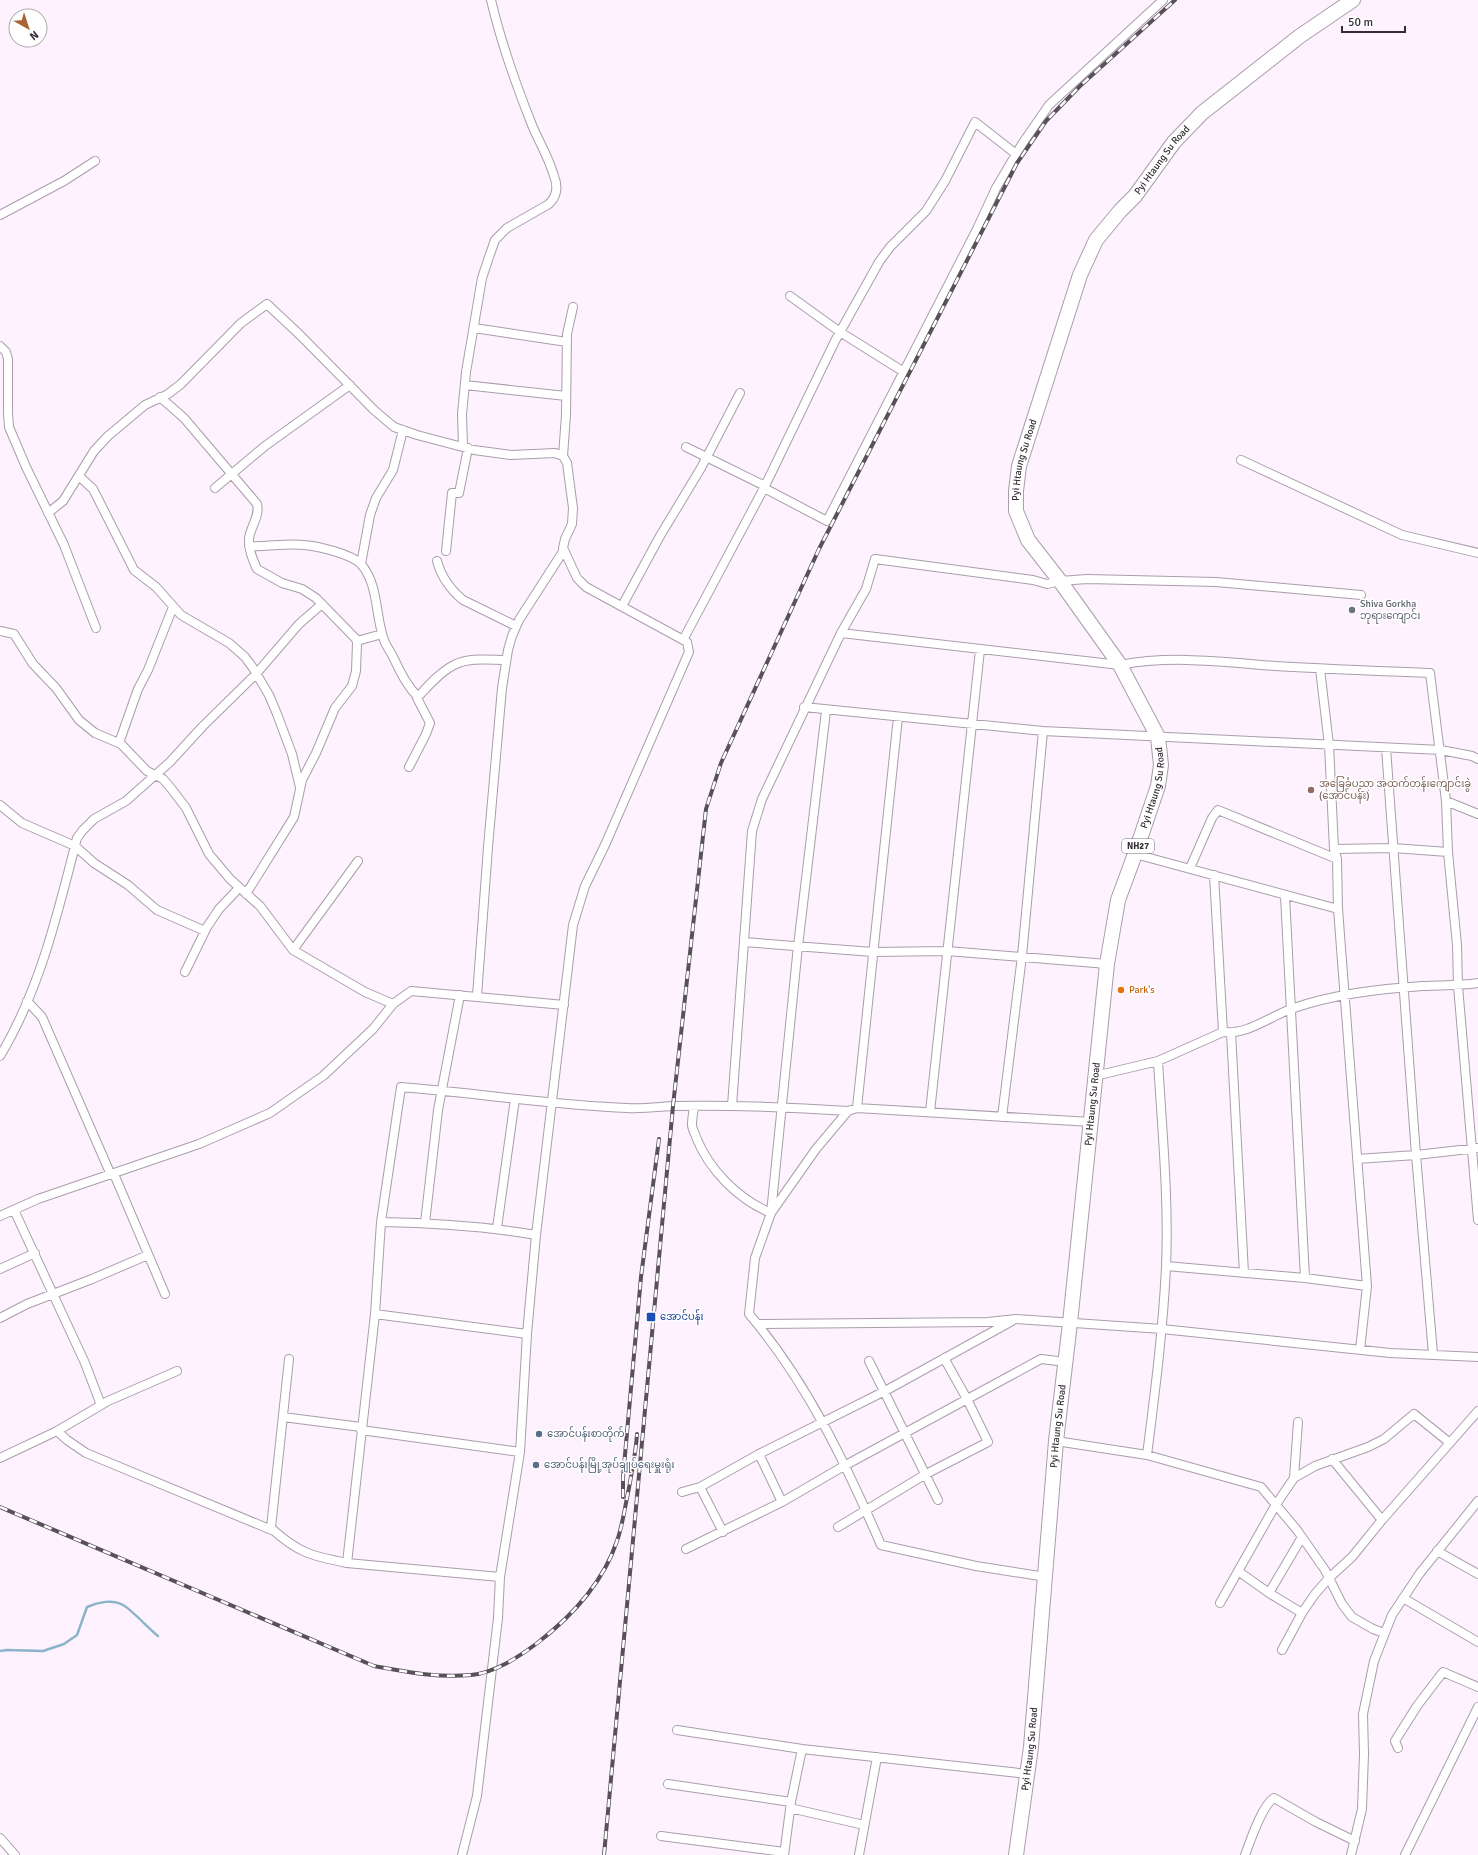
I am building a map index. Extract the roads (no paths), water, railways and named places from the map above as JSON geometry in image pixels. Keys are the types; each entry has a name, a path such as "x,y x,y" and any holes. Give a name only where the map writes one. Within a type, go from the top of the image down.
{"highway":[{"name":"Pyi Htaung Su Road","path":"1016,1855 1028,1774 1046,1577 1056,1441 1066,1362 1107,964 1118,900 1158,786 1161,765 1158,737 1120,665 1060,581 1028,540 1016,510 1016,491 1020,466 1080,275 1096,240 1120,211 1135,196 1174,142 1202,113 1300,36 1353,0"}],"street":[{"path":"446,552 452,493 459,493 465,448 462,414 465,385 482,278 495,240 507,228 549,204 554,198 556,188 554,176 532,125 500,34 491,0"},
{"path":"686,447 765,487 827,521 977,229 996,188 1016,154 1049,105 1163,0"},
{"path":"683,640 765,487 840,332 879,262 890,247 926,211 945,181 975,122 1016,154"},
{"path":"0,215 64,181 95,161"},
{"path":"790,296 840,332 904,372"},
{"path":"48,513 63,501 94,451 108,436 145,405 168,394 181,384 241,323 267,304 374,410 394,427 417,436 465,448 511,455 555,453 563,456"},
{"path":"477,996 488,847 502,688 506,660 516,626 564,550 565,539 572,524 573,508 567,463 563,456 567,342 573,307"},
{"path":"474,328 567,342"},
{"path":"0,346 6,352 8,359 8,413 10,427 48,513 64,545 96,628"},
{"path":"215,488 265,446 350,385"},
{"path":"465,385 566,396"},
{"path":"622,606 660,536 706,457 740,393"},
{"path":"160,397 184,418 257,504 258,510 251,531 249,546 257,569 282,583 302,589 322,604 357,641 356,671 352,686 334,708 316,753 302,780 294,817 246,894"},
{"path":"361,564 370,515 376,498 393,470 403,430"},
{"path":"1241,460 1402,535 1478,553"},
{"path":"79,476 93,489 134,570 156,587 181,615 229,643 244,657 269,695 292,754 300,788"},
{"path":"249,546 268,547 286,544 304,545 344,555 361,564 371,584 384,640 410,689 418,697 417,698 430,723 409,767"},
{"path":"462,1855 477,1796 498,1618 500,1577 520,1452 527,1334 536,1235 553,1104 573,925 585,886 605,845 689,652 687,642 586,587 577,578 564,550"},
{"path":"732,1106 752,831 762,799 804,707 841,633 866,589 875,559 1033,580 1047,584 1060,581 1087,579 1216,582 1360,595"},
{"path":"437,561 453,590 463,600 516,626"},
{"path":"0,1056 12,1036 37,976 77,838 94,819 126,801 170,762 203,726 256,674 295,629 322,604"},
{"path":"119,743 136,695 148,670 173,607"},
{"path":"0,632 14,634 33,664 56,688 65,703 79,720 95,733 119,743 147,771 163,779 186,808 209,854 239,888 260,906 293,950 366,992 393,1004"},
{"path":"841,633 1120,665 1143,660 1195,660 1320,669 1430,673 1441,750 1446,801 1448,852 1457,945 1458,986 1475,1148 1478,1220"},
{"path":"357,641 382,634"},
{"path":"930,1112 980,650"},
{"path":"418,697 454,665 463,662 481,660 506,660"},
{"path":"1320,669 1329,745 1334,849 1337,859 1338,909 1367,1286 1360,1350"},
{"path":"804,707 826,711 1043,731 1441,750 1472,756 1478,759"},
{"path":"772,1213 798,946 826,711"},
{"path":"857,1108 898,717"},
{"path":"1002,1117 1022,956 1043,731"},
{"path":"1386,748 1403,989 1433,1354"},
{"path":"1446,801 1478,814"},
{"path":"0,806 22,822 75,846 94,863 128,885 157,910 205,931"},
{"path":"1190,868 1212,818 1218,810 1337,859"},
{"path":"1334,849 1393,848 1448,852"},
{"path":"1135,854 1190,868 1285,896 1338,909"},
{"path":"293,950 358,861"},
{"path":"1214,875 1244,1273"},
{"path":"185,972 205,931 219,909 239,888"},
{"path":"1285,896 1305,1278"},
{"path":"744,942 873,952 947,951 1107,964"},
{"path":"1095,1076 1158,1061 1227,1033 1257,1025 1291,1009 1345,995 1423,986 1458,986 1478,984"},
{"path":"0,1216 38,1199 199,1144 270,1113 323,1076 373,1029 393,1004 411,991 564,1005"},
{"path":"425,1222 442,1090 460,995"},
{"path":"27,1001 42,1017 165,1294"},
{"path":"1147,1455 1162,1329 1166,1266 1166,1222 1158,1061"},
{"path":"347,1563 375,1314 381,1222 401,1087 442,1090 553,1104 629,1109 732,1106 848,1111 857,1108 1091,1122"},
{"path":"497,1228 515,1099"},
{"path":"694,1107 692,1126 700,1148 713,1167 726,1183 742,1196 758,1208 772,1213"},
{"path":"848,1111 816,1149 772,1213 755,1258 749,1314 758,1324 806,1391 866,1510 881,1545 976,1566 1046,1577"},
{"path":"1357,1159 1416,1155 1475,1148"},
{"path":"14,1210 85,1363 101,1406"},
{"path":"381,1222 425,1222 497,1228 536,1235"},
{"path":"0,1269 35,1253"},
{"path":"0,1318 53,1294 148,1255"},
{"path":"1166,1266 1305,1278 1367,1286"},
{"path":"375,1314 527,1334"},
{"path":"758,1324 988,1322 1016,1319 1162,1329 1390,1353 1478,1357"},
{"path":"682,1492 700,1486 759,1454 885,1391 1016,1319"},
{"path":"838,1527 926,1474 988,1442 967,1399 944,1358"},
{"path":"289,1359 271,1528 293,1546 307,1553 347,1563 500,1577"},
{"path":"686,1549 782,1502 844,1466 1041,1359 1066,1362"},
{"path":"869,1361 938,1500"},
{"path":"0,1458 57,1431 101,1406 177,1371"},
{"path":"1282,1650 1302,1613 1315,1594 1329,1578 1352,1557 1382,1520 1478,1411"},
{"path":"1220,1603 1275,1506 1294,1478 1315,1466 1378,1442 1414,1414 1450,1443"},
{"path":"283,1417 520,1452"},
{"path":"1294,1478 1298,1422"},
{"path":"57,1431 86,1453 275,1532"},
{"path":"1056,1441 1147,1455 1261,1487 1275,1506 1302,1537 1325,1570 1342,1604 1352,1617 1373,1629 1384,1633"},
{"path":"759,1454 782,1502"},
{"path":"1332,1459 1382,1520"},
{"path":"700,1486 723,1532"},
{"path":"1351,1855 1362,1809 1364,1754 1363,1714 1374,1661 1384,1633 1392,1615 1420,1573 1476,1506"},
{"path":"1269,1593 1302,1537"},
{"path":"1438,1551 1478,1574"},
{"path":"1238,1571 1269,1593 1302,1613"},
{"path":"1403,1598 1478,1642"},
{"path":"1398,1748 1395,1741 1401,1730 1443,1672 1478,1687"},
{"path":"1405,1855 1478,1706"},
{"path":"677,1730 802,1749 1028,1774"},
{"path":"660,1836 784,1854 790,1805 802,1749"},
{"path":"859,1855 877,1757"},
{"path":"668,1784 790,1805 864,1825"},
{"path":"1245,1855 1264,1811 1270,1800 1274,1798 1316,1822 1355,1841"},
{"path":"0,1838 15,1855"}],"waterway":[{"path":"0,1651 43,1651 64,1644 77,1635 87,1607 105,1602 115,1602 126,1607 158,1636"}],"railway":[{"path":"604,1855 673,1106 706,809 721,763 819,549 1017,163 1046,121 1080,86 1175,0"},
{"path":"623,1497 623,1477 641,1277 659,1139"},
{"path":"0,1507 374,1666 446,1676 480,1674 497,1668 513,1659 549,1634 573,1611 594,1585 611,1556 619,1535 629,1488 637,1434"}],"place":[{"name":"Shiva Gorkha ဘုရားကျောင်း","path":"1352,610"},
{"name":"အခြေခံပညာ အထက်တန်းကျောင်းခွဲ (အောင်ပန်း)","path":"1311,790"},
{"name":"Park's","path":"1121,990"},
{"name":"အောင်ပန်း","path":"651,1317"},
{"name":"အောင်ပန်းစာတိုက်","path":"539,1434"},
{"name":"အောင်ပန်းမြို့အုပ်ချုပ်ရေးမှူးရုံး","path":"536,1465"}]}
